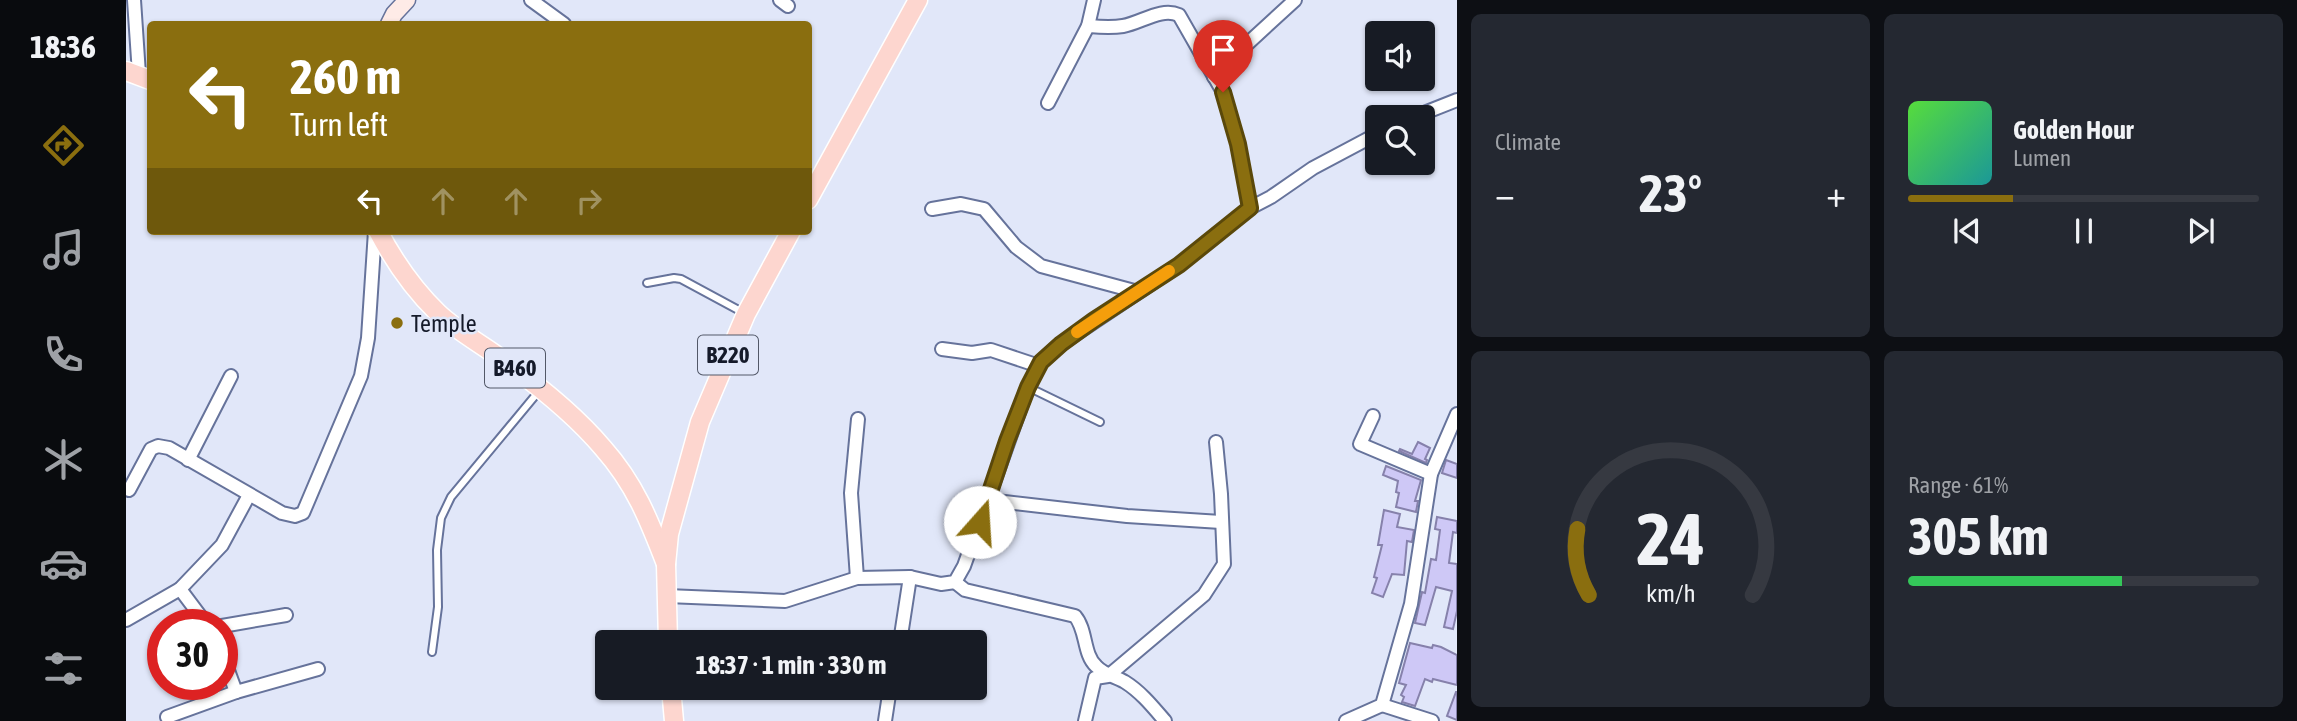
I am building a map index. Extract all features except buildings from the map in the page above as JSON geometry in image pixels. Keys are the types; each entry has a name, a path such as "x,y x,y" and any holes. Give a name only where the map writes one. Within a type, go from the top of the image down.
{"main road":[{"path":"812,193 918,0"},
{"name":"B460","path":"379,235 394,260 439,314 541,388 602,446 628,479 646,512 666,564"},
{"name":"B220","path":"666,564 669,534 700,422 746,314 790,235"},
{"path":"666,564 668,630"},
{"path":"672,700 674,721"}],"street":[{"path":"134,0 138,75"},
{"path":"390,21 407,0"},
{"path":"531,0 560,21"},
{"path":"1048,103 1088,26 1094,0"},
{"path":"1214,77 1295,0"},
{"path":"1088,26 1125,26 1167,12 1178,15 1223,92 1250,208"},
{"path":"1435,109 1457,100"},
{"path":"955,582 964,566 1028,387 1039,366 1061,344 1179,265 1250,208 1312,168 1365,140"},
{"path":"932,209 961,204 984,209 1016,247 1041,266 1138,292"},
{"path":"129,490 151,449 158,446 169,448 282,513 295,516 303,513 361,376 368,338 377,235"},
{"path":"942,349 972,353 991,350 1039,366"},
{"path":"188,460 231,376"},
{"path":"1382,705 1411,604 1431,474 1457,414"},
{"path":"1373,416 1360,444 1431,474"},
{"path":"857,578 851,493 858,419"},
{"path":"1085,721 1095,678 1108,676 1204,595 1224,565 1216,442"},
{"path":"126,620 180,589 222,545 249,495"},
{"path":"988,500 1127,516 1221,522"},
{"path":"902,630 910,577"},
{"path":"667,596 785,601 857,578 910,577 941,584 955,582 965,590 1075,616 1081,623 1093,665 1108,676 1124,681 1165,721"},
{"path":"180,589 195,609"},
{"path":"238,623 286,615"},
{"path":"238,691 318,669"},
{"path":"167,717 214,700"},
{"path":"885,721 888,700"},
{"path":"1346,721 1382,705 1432,721"}],"lane":[{"path":"647,283 681,279 746,314"},
{"path":"1028,387 1100,422"},
{"path":"432,652 438,607 437,550 441,518 451,497 541,388"}],"slow traffic":[{"path":"1077,332 1169,271"}],"place":[{"name":"Temple","path":"397,323"}],"route":[{"path":"980,522 1007,441 1041,362 1094,320 1179,265 1250,208 1238,144 1223,92"}]}
